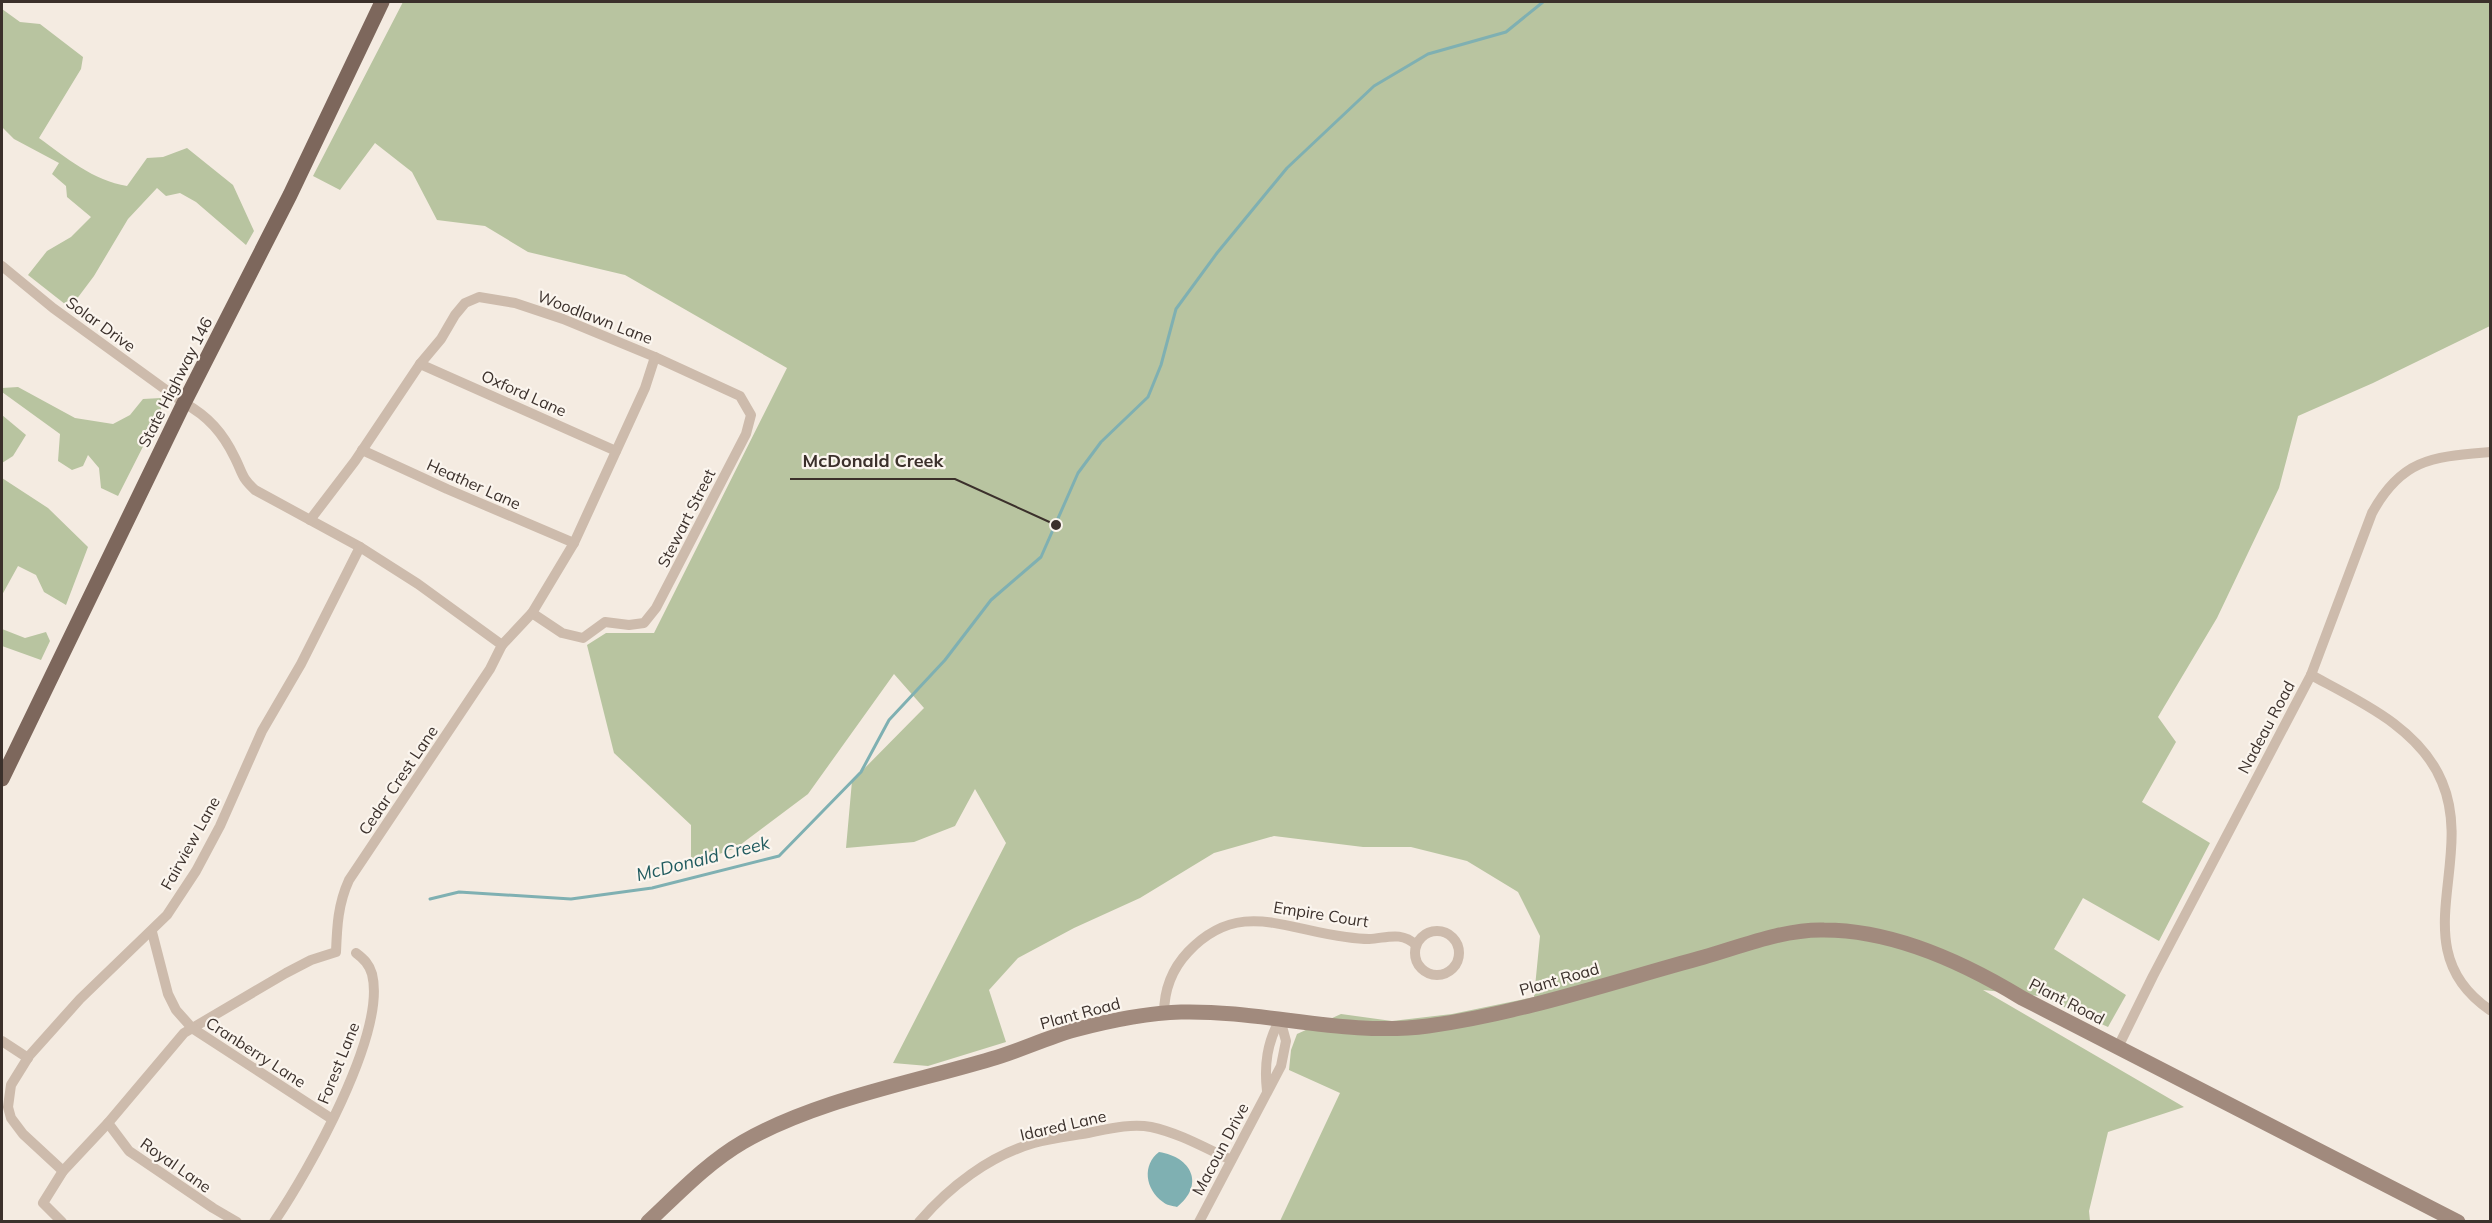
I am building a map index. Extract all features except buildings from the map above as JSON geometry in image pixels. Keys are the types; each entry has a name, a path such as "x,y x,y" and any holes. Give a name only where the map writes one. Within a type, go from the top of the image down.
{"main road":[{"name":"State Highway 146","path":"2,779 184,403 290,195 382,2"}],"street":[{"name":"Solar Drive","path":"2,266 53,308 184,403"},
{"name":"Woodlawn Lane","path":"310,520 336,488 420,364 441,339 465,303 479,297 515,303 563,319 655,357 645,388 574,543 532,613 502,645"},
{"name":"Stewart Street","path":"532,613 562,633 583,638 605,622 629,625 644,623 656,608 746,434 751,415 740,396 655,357"},
{"name":"Oxford Lane","path":"420,364 616,451"},
{"path":"184,403 206,416 224,439 242,477 255,490 360,547 418,584 502,645"},
{"name":"Heather Lane","path":"362,450 574,543"},
{"name":"Nadeau Road","path":"2118,1047 2311,675 2372,513 2384,491 2412,467 2429,460 2490,452"},
{"name":"Fairview Lane","path":"63,1171 23,1134 10,1115 8,1107 11,1085 27,1058 93,986 152,932 196,871 220,826 262,731 301,664 360,547"},
{"name":"Cedar Crest Lane","path":"62,1221 43,1203 63,1171 108,1124 184,1034 311,960 336,952 337,918 341,896 349,880 490,669 502,645"},
{"path":"2311,675 2373,709 2401,730 2432,764 2442,782 2452,818 2453,839 2444,922 2447,951 2463,987 2490,1010"},
{"name":"Empire Court","path":"1164,1014 1166,988 1183,957 1199,940 1216,930 1240,921 1276,921 1367,939 1400,936 1408,938 1416,945"},
{"path":"1441,930 1448,933 1458,944 1459,959 1450,971 1444,974 1430,974 1423,970 1415,959 1416,945 1426,933 1441,930"},
{"name":"Plant Road","path":"648,1221 705,1169 741,1143 784,1122 810,1112 992,1059 1073,1030 1128,1018 1182,1012 1368,1027 1425,1026 1516,1011 1770,938 1822,930 1877,935 1934,953 1985,975 2022,998 2458,1221"},
{"name":"Cranberry Lane","path":"152,932 168,994 176,1010 192,1028 332,1119"},
{"name":"Forest Lane","path":"274,1221 312,1162 363,1048 374,1003 372,972 367,962 356,953"},
{"name":"Macoun Drive","path":"1267,1091 1264,1069 1271,1036 1280,1019"},
{"name":"Macoun Drive","path":"1199,1221 1281,1066 1286,1041 1280,1019"},
{"path":"2,1041 27,1058"},
{"name":"Royal Lane","path":"108,1124 129,1151 213,1208 237,1221"},
{"name":"Idared Lane","path":"919,1221 935,1203 970,1174 1033,1143 1115,1128 1148,1126 1170,1131 1231,1160"}],"green space":[{"path":"403,2 2490,2 2490,326 2373,383 2298,416 2279,488 2217,618 2158,717 2176,742 2142,802 2210,843 2159,941 2083,898 2054,949 2126,995 2108,1027 2040,996 1983,990 2184,1107 2108,1132 2089,1211 2090,1221 1280,1221 1340,1093 1289,1070 1291,1050 1297,1034 1341,1014 1392,1021 1452,1014 1534,997 1540,936 1518,892 1467,861 1411,847 1363,847 1274,836 1214,853 1140,898 1074,928 1018,958 989,990 1006,1042 928,1066 893,1063 1006,843 975,789 955,826 914,842 846,848 852,781 924,708 894,674 808,794 736,848 691,864 691,825 614,753 587,645 606,633 654,633 787,368 625,275 528,252 485,226 437,220 412,172 375,143 340,190 313,176"},
{"path":"2,9 20,22 40,24 83,57 81,69 39,138 92,174 127,186 147,158 163,157 187,148 233,185 254,231 246,245 196,202 180,193 166,196 157,188 128,219 94,276 70,308 28,275 47,251 71,237 91,217 67,197 66,186 52,174 59,163 14,139 2,127"},
{"path":"18,387 75,418 113,424 130,415 143,399 161,398 161,411 118,496 101,488 99,468 88,455 83,466 72,470 58,461 60,434 2,392 2,388"},
{"path":"2,415 26,435 13,456 2,463"},
{"path":"2,478 48,508 88,547 66,605 44,592 36,575 18,566 2,595"},
{"path":"2,629 25,638 46,632 50,641 41,660 2,646"}],"water":[{"path":"1159,1152 1180,1160 1191,1173 1191,1190 1186,1199 1177,1207 1163,1202 1152,1191 1149,1184 1150,1163"}],"waterway":[{"name":"McDonald Creek","path":"430,899 459,892 571,899 652,888 779,856 861,772 889,720 945,660 991,600 1041,557 1078,473 1101,442 1148,397 1161,365 1176,309 1217,253 1287,168 1374,86 1428,54 1506,32 1543,2"}],"place":[{"name":"McDonald Creek","path":"1056,525"}]}
